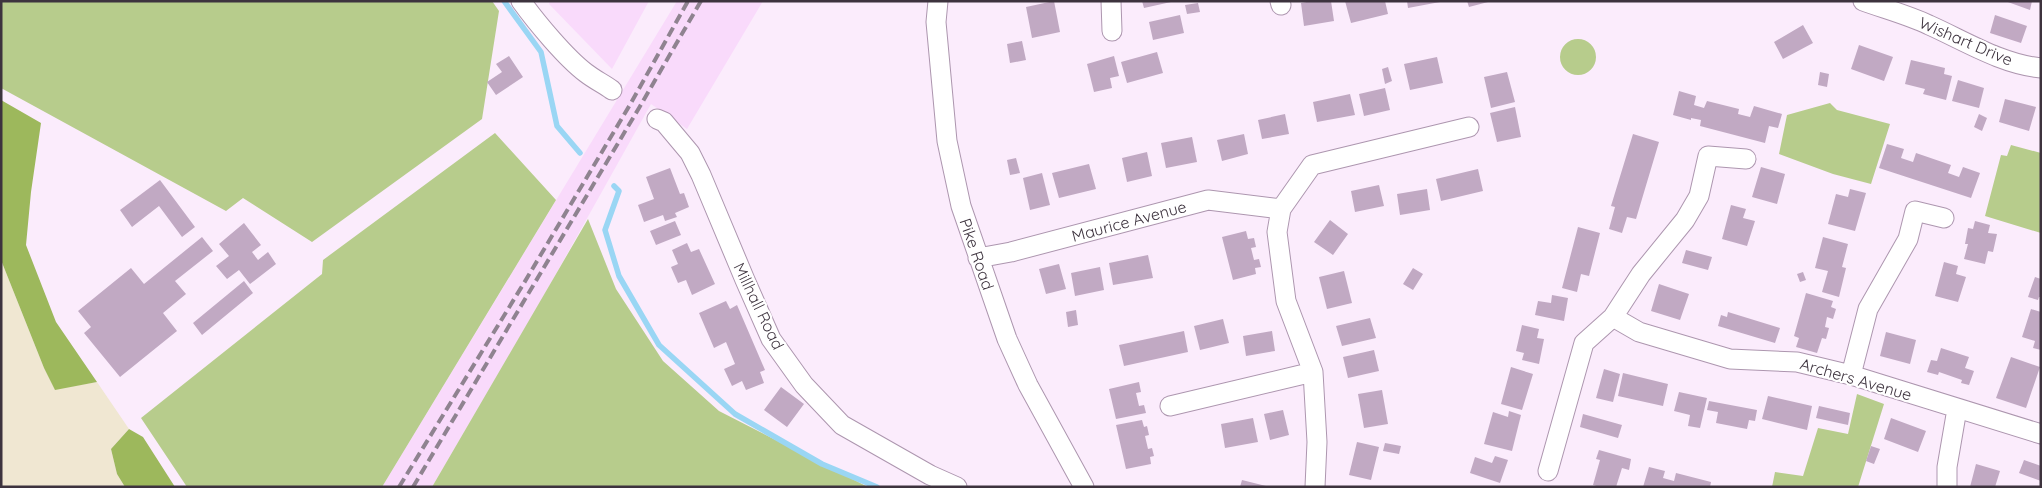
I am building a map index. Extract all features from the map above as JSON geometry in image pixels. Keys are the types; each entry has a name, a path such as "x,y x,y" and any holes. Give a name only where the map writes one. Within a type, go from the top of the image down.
{"street":[{"path":"521,1 530,14 575,63 586,73 612,90"},
{"name":"Pike Road","path":"938,1 936,22 947,142 961,206 1007,339 1028,385 1084,487"},
{"path":"1111,1 1112,31"},
{"name":"Wishart Drive","path":"1863,1 1926,24 2024,66 2041,68"},
{"name":"Millhall Road","path":"657,119 669,128 690,153 701,175 744,280 772,339 804,385 842,425 930,475 957,487"},
{"path":"1315,487 1317,442 1313,372 1286,301 1277,232 1281,209 1312,164 1469,127"},
{"path":"1548,471 1584,344 1613,317 1641,274 1686,220 1699,196 1708,156 1746,159"},
{"name":"Maurice Avenue","path":"978,258 1011,252 1208,200 1281,209"},
{"path":"1851,375 1868,309 1908,239 1915,211 1944,218"},
{"name":"Archers Avenue","path":"1613,317 1640,332 1730,359 1797,362 1851,375 2041,434"},
{"path":"1170,406 1313,372"},
{"path":"1947,487 1947,467 1957,409"}],"shaded area":[{"path":"550,1 649,1 612,69 549,4"},
{"path":"677,1 763,1 687,129 651,104 538,306 432,487 382,487"},
{"path":"1,260 44,368 55,389 97,382 129,429 111,449 117,474 125,487 1,487"}],"green space":[{"path":"1,1 492,1 499,11 482,119 312,242 243,198 226,211 1,88"},
{"path":"1578,39 1591,44 1596,57 1591,70 1578,75 1565,70 1560,57 1565,44"},
{"path":"1,100 41,123 31,192 26,245 56,322 97,382 55,390 44,368 1,260"},
{"path":"1830,103 1837,110 1890,124 1871,184 1833,174 1779,154 1787,115"},
{"path":"495,133 556,200 382,487 187,487 141,418 322,274 323,260"},
{"path":"2011,145 2041,153 2041,233 1985,216 2001,155 2007,156"},
{"path":"588,219 616,289 663,361 719,411 868,487 432,487"},
{"path":"1857,394 1884,404 1858,487 1772,487 1775,472 1803,476 1818,428 1848,434"},
{"path":"129,429 143,437 175,487 125,487 117,474 111,449"}],"building":[{"path":"1054,1 1060,32 1032,38 1026,7"},
{"path":"1142,1 1171,1 1171,2 1144,8"},
{"path":"1331,1 1334,21 1304,26 1301,3"},
{"path":"1345,1 1385,1 1388,14 1351,23"},
{"path":"1407,1 1439,1 1440,2 1408,8"},
{"path":"1467,1 1488,1 1488,2 1469,7"},
{"path":"2005,1 2032,1 2030,10"},
{"path":"1198,3 1200,12 1187,14 1185,5"},
{"path":"1180,15 1184,33 1153,40 1149,22"},
{"path":"1995,15 2027,26 2021,43 1990,33"},
{"path":"1803,25 1813,43 1783,59 1774,42"},
{"path":"1022,41 1026,60 1010,63 1007,44"},
{"path":"1859,45 1893,57 1884,81 1851,69"},
{"path":"1157,52 1163,73 1127,83 1121,62"},
{"path":"509,56 523,77 496,95 487,82 502,72 496,64"},
{"path":"1114,56 1119,76 1110,78 1112,88 1094,92 1087,64"},
{"path":"1437,57 1443,83 1410,90 1404,64"},
{"path":"1911,60 1945,68 1944,74 1952,76 1946,100 1923,94 1925,89 1905,84"},
{"path":"1388,67 1392,81 1385,84 1382,69"},
{"path":"1507,72 1515,102 1491,108 1484,77"},
{"path":"1820,72 1829,74 1827,87 1818,85"},
{"path":"1958,80 1984,88 1979,108 1952,101"},
{"path":"1385,88 1390,110 1364,116 1359,94"},
{"path":"1679,91 1696,96 1694,105 1704,108 1707,101 1739,109 1738,114 1750,117 1754,106 1782,114 1778,128 1769,126 1765,143 1700,126 1701,120 1691,118 1691,120 1673,115"},
{"path":"1350,94 1355,115 1317,122 1313,102"},
{"path":"2005,99 2036,107 2029,131 1999,122"},
{"path":"1515,107 1521,137 1497,142 1490,113"},
{"path":"1285,114 1289,134 1262,139 1258,120"},
{"path":"1979,114 1987,118 1982,131 1974,127"},
{"path":"1244,134 1248,154 1222,161 1217,140"},
{"path":"1633,134 1659,142 1636,219 1627,217 1622,233 1609,229 1615,207 1611,206"},
{"path":"1192,137 1197,162 1166,168 1161,143"},
{"path":"1887,144 1904,149 1901,158 1913,162 1916,153 1951,165 1948,173 1959,177 1963,167 1980,173 1971,198 1879,168"},
{"path":"1147,152 1152,176 1127,182 1122,158"},
{"path":"1016,158 1020,173 1010,175 1007,160"},
{"path":"1089,164 1096,189 1059,198 1052,173"},
{"path":"1761,167 1785,174 1777,204 1752,197"},
{"path":"670,168 680,194 684,193 689,207 675,213 677,217 665,221 663,215 644,222 638,205 654,199 646,177"},
{"path":"1478,169 1483,191 1441,201 1436,179"},
{"path":"1042,173 1050,205 1030,210 1023,178"},
{"path":"160,180 195,227 182,237 159,206 132,227 120,210"},
{"path":"1379,185 1384,206 1355,212 1351,191"},
{"path":"1427,189 1430,210 1400,215 1397,194"},
{"path":"1850,189 1866,193 1855,231 1828,224 1836,194 1848,197"},
{"path":"1731,205 1746,209 1743,218 1755,221 1747,246 1722,239"},
{"path":"1330,220 1348,234 1333,255 1314,242"},
{"path":"675,221 681,235 656,245 650,231"},
{"path":"1975,221 1990,225 1988,233 1997,234 1993,252 1988,251 1985,264 1964,259 1968,244 1965,244 1968,228 1973,229"},
{"path":"244,223 261,245 252,252 258,260 268,252 276,264 250,284 239,270 227,279 216,266 229,256 219,244"},
{"path":"1578,227 1600,233 1589,276 1581,274 1577,292 1562,288"},
{"path":"1246,231 1248,239 1254,238 1256,247 1251,248 1254,260 1259,259 1261,267 1255,268 1256,274 1233,280 1222,237"},
{"path":"202,237 213,251 175,281 186,294 163,313 177,331 120,377 84,333 91,327 78,311 131,268 144,284"},
{"path":"1823,237 1848,244 1842,267 1846,268 1839,297 1822,292 1828,271 1815,268"},
{"path":"687,243 691,252 699,249 715,284 692,295 686,280 678,283 671,267 678,264 672,250"},
{"path":"1686,250 1712,257 1708,270 1682,263"},
{"path":"1148,255 1153,278 1113,285 1109,263"},
{"path":"1944,262 1958,266 1956,274 1966,277 1958,302 1935,296"},
{"path":"1059,264 1066,289 1046,294 1039,269"},
{"path":"1100,267 1104,290 1075,296 1071,273"},
{"path":"1413,268 1423,274 1413,290 1403,284"},
{"path":"1344,271 1352,303 1327,309 1319,277"},
{"path":"1803,272 1806,280 1800,282 1797,274"},
{"path":"2035,277 2041,279 2041,297 2038,300 2028,297"},
{"path":"244,281 253,293 202,335 193,323"},
{"path":"1659,284 1689,294 1680,320 1651,311"},
{"path":"1806,293 1833,301 1831,307 1836,309 1833,319 1827,317 1825,327 1829,328 1826,339 1822,338 1817,353 1796,347 1799,338 1794,336"},
{"path":"1552,295 1568,298 1564,321 1535,315 1538,301 1551,303"},
{"path":"726,301 730,309 737,305 765,370 760,372 764,383 746,390 742,381 732,386 724,369 735,364 726,342 714,348 699,313"},
{"path":"2031,309 2041,312 2041,350 2033,348 2035,341 2022,337"},
{"path":"1076,310 1078,325 1068,327 1066,312"},
{"path":"1728,312 1780,328 1775,343 1718,326 1721,315 1727,317"},
{"path":"1370,318 1376,338 1342,346 1336,326"},
{"path":"1223,319 1229,343 1200,350 1194,326"},
{"path":"1522,325 1539,329 1537,338 1544,339 1539,364 1522,360 1524,353 1516,351"},
{"path":"1184,331 1188,352 1124,366 1119,345"},
{"path":"1272,331 1275,351 1246,356 1243,336"},
{"path":"1886,332 1916,340 1910,364 1880,356"},
{"path":"1941,348 1969,357 1965,368 1974,371 1969,385 1961,383 1962,380 1939,372 1938,375 1927,372 1931,360 1937,361"},
{"path":"1374,350 1379,371 1348,378 1343,357"},
{"path":"2011,357 2040,367 2026,408 1996,398"},
{"path":"1511,367 1533,374 1522,410 1501,404"},
{"path":"1604,369 1620,374 1613,402 1596,398"},
{"path":"1623,373 1668,384 1663,406 1618,396"},
{"path":"1139,382 1141,392 1136,393 1139,406 1144,405 1146,413 1116,419 1109,389"},
{"path":"781,387 804,404 787,427 764,410"},
{"path":"1382,390 1388,424 1364,428 1358,394"},
{"path":"1679,392 1707,398 1700,428 1688,426 1690,415 1674,411"},
{"path":"1768,396 1812,406 1807,430 1762,419"},
{"path":"1709,401 1757,410 1755,421 1749,420 1747,429 1716,423 1718,412 1707,410"},
{"path":"1819,406 1850,413 1848,425 1816,418"},
{"path":"1283,410 1289,435 1270,440 1264,414"},
{"path":"1509,411 1521,415 1512,451 1484,444 1493,412 1508,417"},
{"path":"1583,414 1622,425 1618,438 1580,427"},
{"path":"1253,418 1258,442 1225,448 1221,424"},
{"path":"1891,418 1926,431 1918,452 1884,439"},
{"path":"1142,420 1144,427 1147,426 1149,435 1145,436 1148,449 1152,448 1154,456 1150,457 1151,464 1126,469 1116,425"},
{"path":"1357,442 1379,447 1371,480 1349,475"},
{"path":"1385,443 1401,446 1399,454 1383,451"},
{"path":"1871,446 1880,449 1874,464 1866,461"},
{"path":"1599,450 1631,459 1629,470 1622,468 1616,487 1593,485 1600,460 1596,459"},
{"path":"1495,456 1508,460 1500,483 1470,473 1475,457 1492,463"},
{"path":"2024,460 2041,466 2041,481 2019,473"},
{"path":"1976,464 2000,471 1995,487 1970,487"},
{"path":"1649,467 1665,471 1663,478 1674,481 1676,473 1711,482 1710,487 1643,487"},
{"path":"1242,480 1266,486 1266,487 1240,487"}],"waterway":[{"path":"504,1 541,52 557,126 580,153"},
{"path":"614,186 619,191 605,230 619,276 659,345 735,414 822,464 877,487"}],"railway":[{"path":"399,487 524,283 631,103 688,1"},
{"path":"413,487 701,1"}]}
